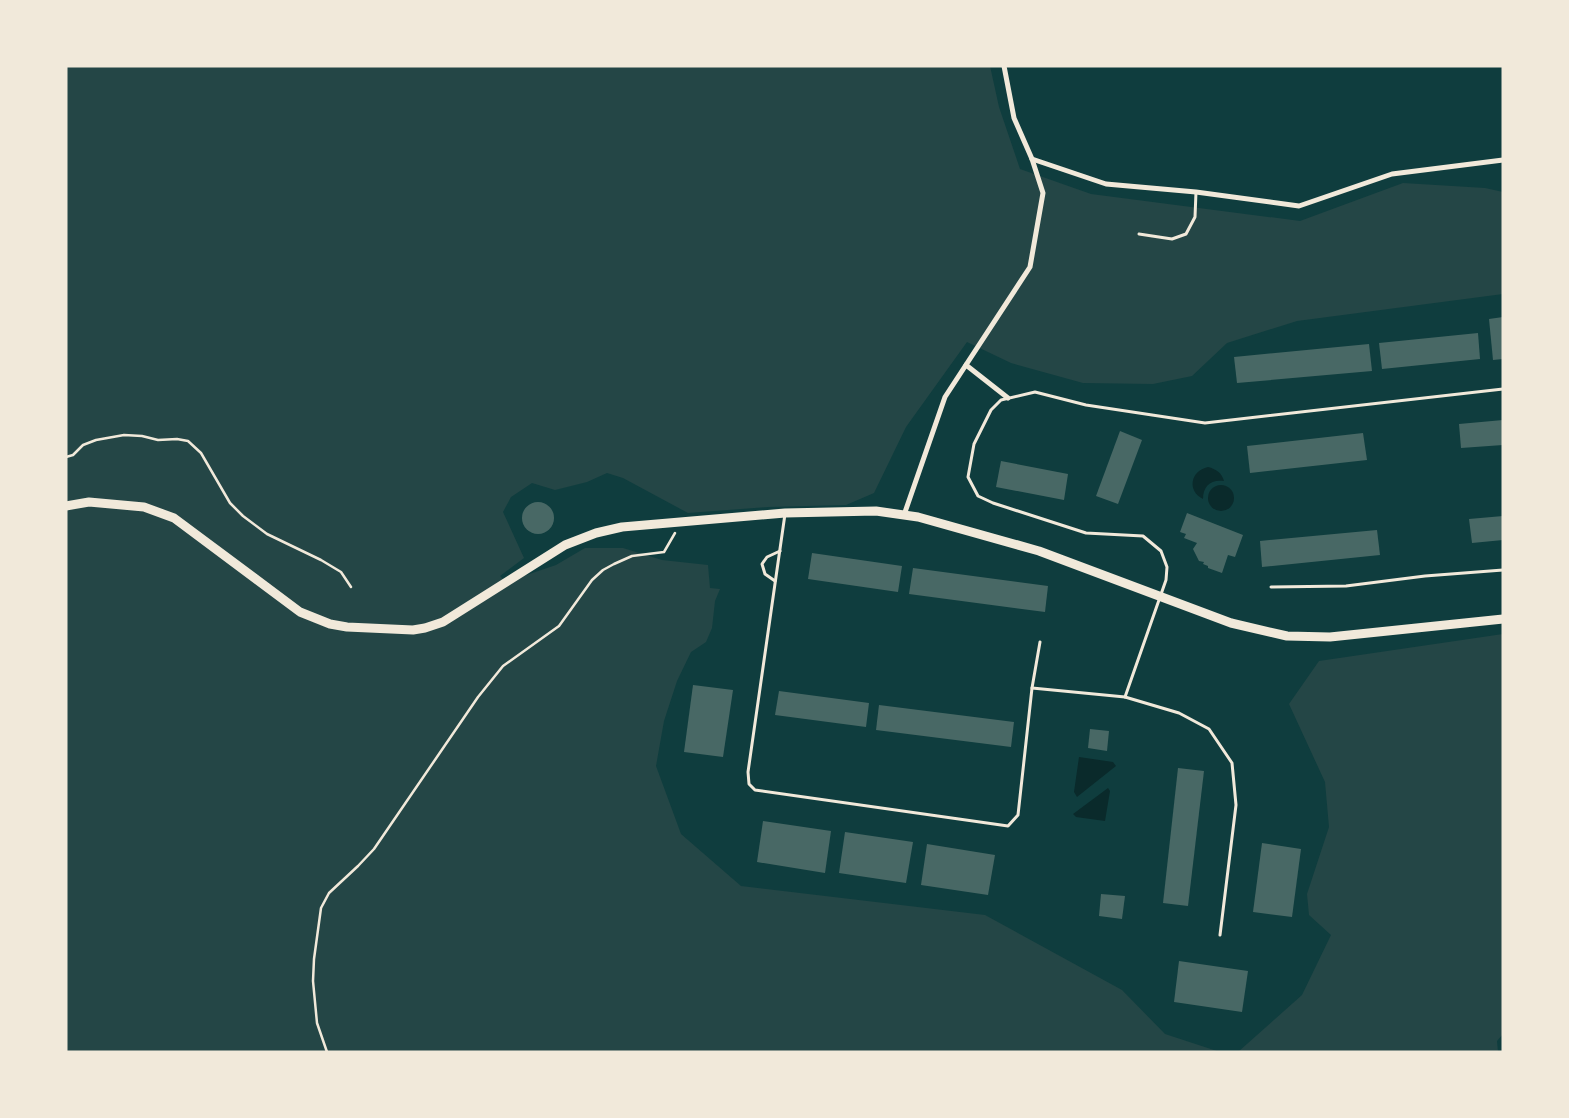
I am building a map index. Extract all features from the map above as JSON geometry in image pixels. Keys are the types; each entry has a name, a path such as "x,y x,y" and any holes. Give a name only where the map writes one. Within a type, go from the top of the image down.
{"street":[{"path":"904,515 945,397 1030,267 1042,193 1032,160 1014,118 1004,66"},
{"path":"1032,160 1106,184 1196,192 1299,206 1392,174 1503,160"},
{"path":"966,365 1008,398"},
{"path":"66,506 89,502 144,508 174,518 300,612 330,624 347,627 413,630 443,622 565,545 584,537 622,527 785,514 876,511 904,515 1039,551 1231,623 1278,634 1308,638 1330,637 1503,619"}],"lane":[{"path":"1139,234 1172,239 1186,234 1195,217 1196,192"},
{"path":"1125,697 1161,597 1167,568 1161,550 1144,536 1086,533 993,503 978,496 968,478 974,444 991,410 1001,400 1035,392 1086,405 1205,423 1503,388"},
{"path":"785,514 748,772 749,784 755,790 1008,826 1018,815 1032,688 1040,642"},
{"path":"775,582 764,574 762,564 767,557 780,551"},
{"path":"1272,587 1346,586 1425,576 1503,570"},
{"path":"1032,688 1125,697 1179,713 1209,729 1232,763 1236,805 1220,935"}],"path":[{"path":"66,457 73,455 83,445 96,440 124,435 142,436 158,440 177,439 188,441 201,453 230,503 243,516 267,534 321,560 341,572 351,586"},
{"path":"328,1052 317,1022 313,981 314,959 322,908 329,893 374,849 478,697 503,666 559,626 592,580 603,570 632,556 664,552 682,521"}],"shaded area":[{"path":"66,66 990,66 999,107 1020,169 1091,194 1300,221 1403,183 1485,188 1503,192 1503,294 1297,321 1227,343 1192,376 1153,384 1083,383 1011,363 967,342 906,427 874,493 846,505 768,507 688,513 623,478 607,473 587,482 555,490 532,483 511,497 503,512 524,558 500,576 506,582 556,565 585,548 623,548 662,560 708,565 710,588 720,589 715,601 712,628 706,642 691,652 677,681 664,721 656,766 681,834 741,886 985,915 1122,990 1165,1034 1220,1052 66,1052"},
{"path":"1208,467 1218,472 1224,481 1215,481 1209,484 1204,490 1203,499 1194,491 1193,482 1197,473"},
{"path":"1221,485 1230,489 1234,498 1230,507 1221,511 1212,507 1208,498 1212,489"},
{"path":"1503,634 1503,1034 1497,1041 1498,1052 1238,1052 1302,995 1331,935 1309,915 1307,894 1329,827 1325,782 1289,704 1319,661"},
{"path":"1079,757 1113,762 1116,766 1077,797 1074,792"},
{"path":"1108,788 1110,791 1105,821 1076,817 1073,814"}],"building":[{"path":"1503,317 1503,359 1493,360 1489,319"},
{"path":"1478,333 1480,359 1382,369 1379,343"},
{"path":"1369,344 1372,371 1237,383 1234,357"},
{"path":"1503,420 1503,445 1461,448 1459,424"},
{"path":"1120,431 1142,440 1118,504 1096,496"},
{"path":"1363,433 1367,460 1250,473 1247,446"},
{"path":"1001,461 1068,474 1064,500 996,487"},
{"path":"538,502 550,506 554,518 550,530 538,534 526,530 522,518 526,506"},
{"path":"1187,513 1243,535 1235,557 1228,555 1222,573 1208,568 1208,566 1203,564 1204,562 1199,561 1193,549 1197,543 1184,538 1186,534 1180,532"},
{"path":"1503,516 1503,540 1472,543 1469,519"},
{"path":"1377,530 1380,555 1262,567 1260,541"},
{"path":"812,553 902,566 898,592 808,579"},
{"path":"913,568 1048,586 1045,612 909,594"},
{"path":"693,685 733,690 723,757 684,752"},
{"path":"779,691 869,703 866,727 775,715"},
{"path":"879,705 1014,722 1011,747 876,730"},
{"path":"1090,729 1109,731 1107,751 1088,748"},
{"path":"1178,768 1204,771 1188,906 1163,903"},
{"path":"763,821 831,831 825,873 757,862"},
{"path":"845,832 913,842 906,883 839,873"},
{"path":"1262,843 1301,849 1292,917 1253,912"},
{"path":"927,844 995,855 988,895 921,885"},
{"path":"1101,894 1125,896 1122,919 1099,916"},
{"path":"1179,961 1248,971 1242,1012 1174,1002"}]}
